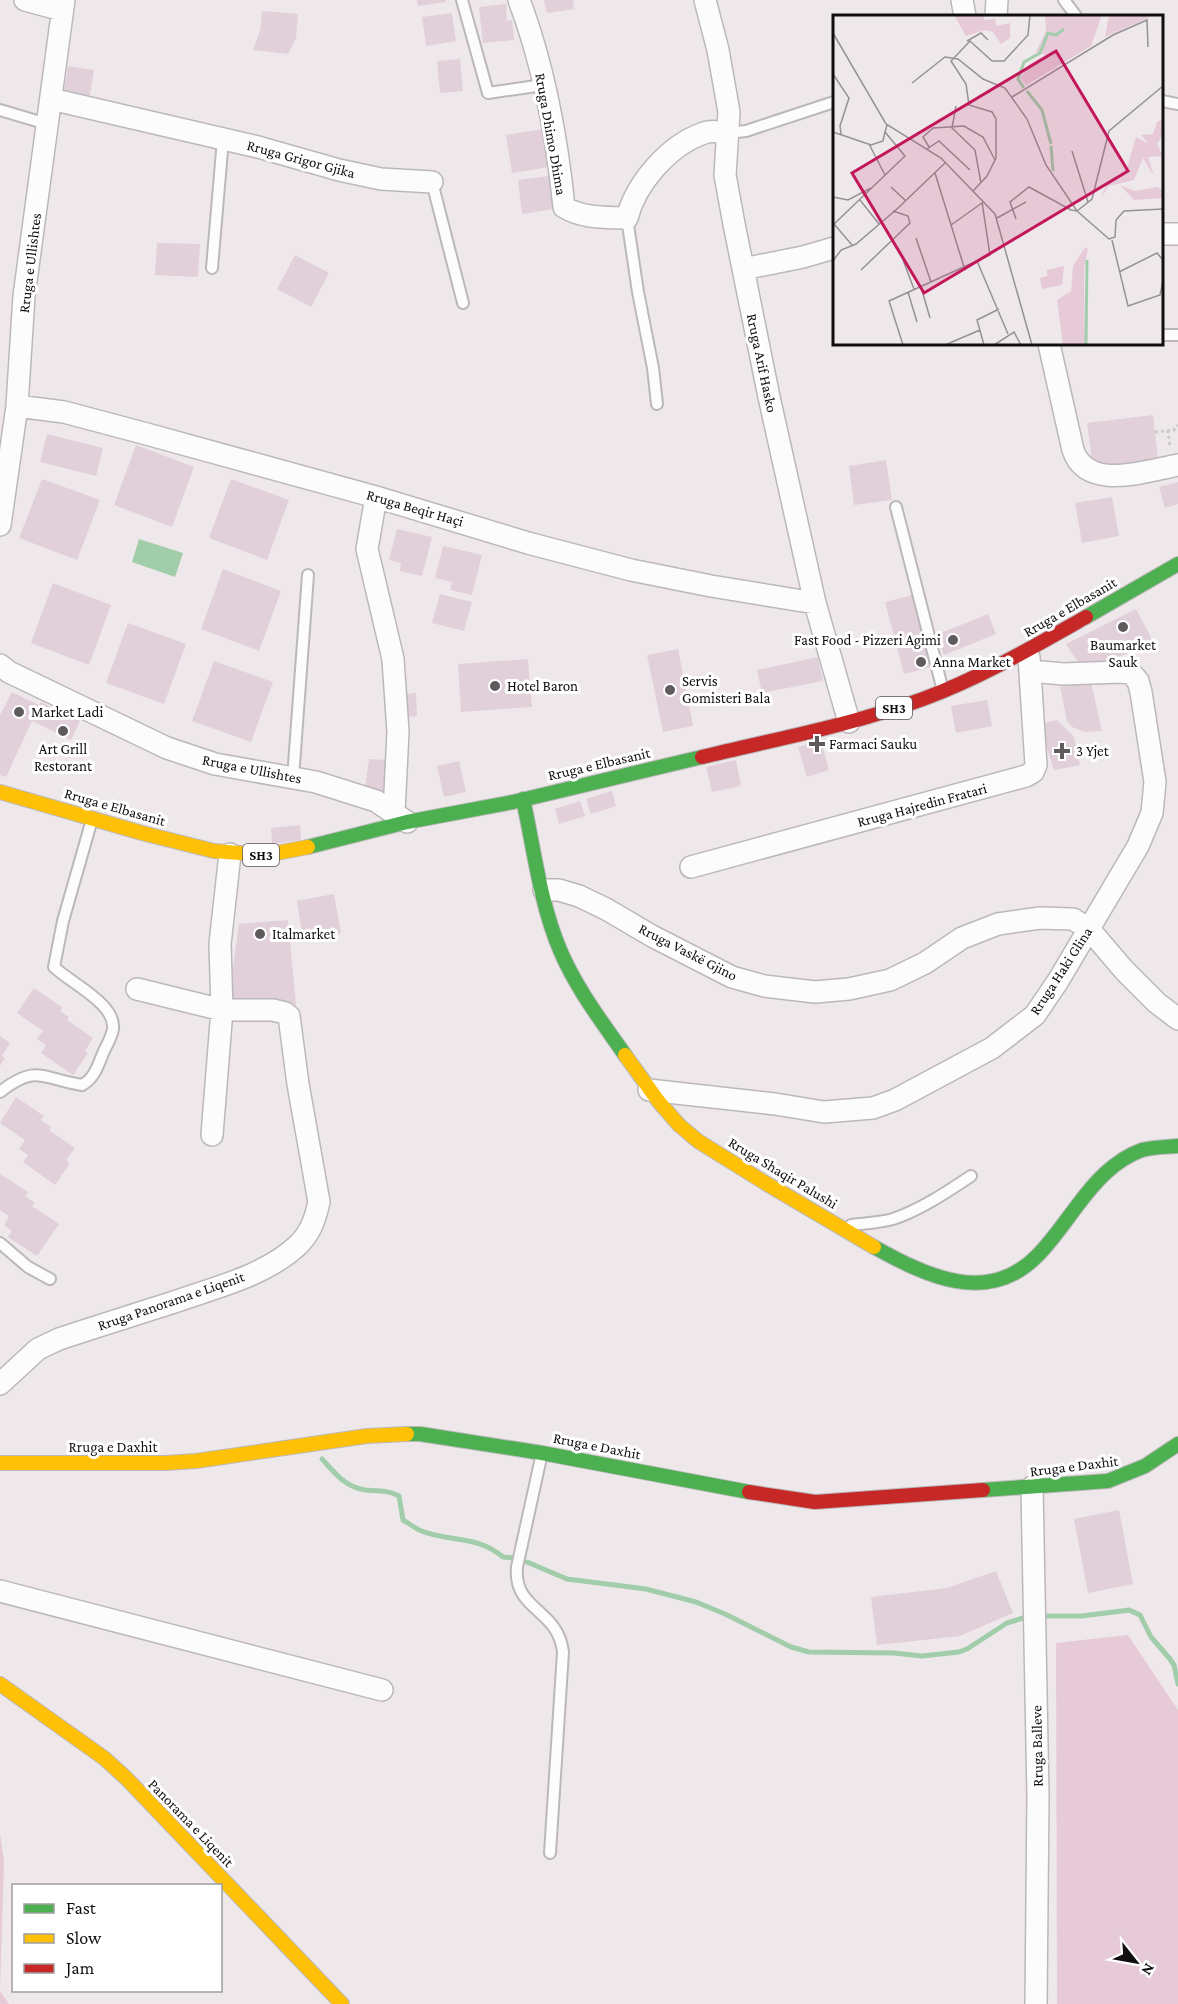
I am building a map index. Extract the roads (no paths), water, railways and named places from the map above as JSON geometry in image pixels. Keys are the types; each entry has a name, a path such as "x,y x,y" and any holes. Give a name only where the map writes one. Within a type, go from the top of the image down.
{"street":[{"path":"25,0 63,5"},
{"name":"Rruga Dhimo Dhima","path":"519,0 536,49 550,111 561,172 564,207 575,214 588,217 627,218"},
{"name":"Rruga Arif Hasko","path":"705,0 718,50 729,112 725,175 743,268 815,603 849,722"},
{"path":"962,0 965,15"},
{"path":"996,15 997,0"},
{"name":"Rruga e Ullishtes","path":"0,523 17,406 24,296 63,5"},
{"name":"Rruga Grigor Gjika","path":"51,99 381,179 432,182"},
{"path":"627,218 638,192 653,170 683,143 706,132 727,132"},
{"path":"743,268 803,257 833,248"},
{"path":"1049,345 1076,460 1086,469 1103,475 1118,475 1174,458"},
{"name":"Rruga Beqir Haçi","path":"17,406 64,412 376,496 528,543 631,570 815,603"},
{"path":"376,496 367,549 393,659 401,817"},
{"name":"Rruga e Elbasanit","path":"0,792 152,835 230,854 279,853 401,817 523,799 849,722 1030,660 1178,564"},
{"name":"Rruga Hajredin Fratari","path":"691,867 1026,776 1033,772 1036,765 1030,660"},
{"name":"Rruga Haki Glina","path":"649,1090 752,1101 824,1112 873,1108 895,1100 992,1048 1035,1016 1138,846 1152,813 1155,782 1138,681 1131,673 1063,674 1030,660"},
{"name":"Rruga e Ullishtes","path":"0,665 9,672 167,748 215,764 316,782 376,801 401,817"},
{"name":"Rruga Shaqir Palushi","path":"523,799 556,937 567,965 592,1007 649,1090 666,1111 692,1136 741,1168 893,1258 941,1278 982,1284 1011,1276 1025,1267 1041,1251 1098,1181 1116,1163 1139,1151 1178,1146"},
{"path":"212,1135 222,1010 220,944 230,854"},
{"name":"Rruga Vaskë Gjino","path":"544,890 559,890 579,896 732,976 764,986 815,992 849,989 890,980 925,963 962,938 998,924 1060,918 1073,919 1089,928"},
{"path":"1089,928 1124,970 1157,1004 1178,1019"},
{"name":"Rruga Panorama e Liqenit","path":"0,1384 38,1349 59,1339 240,1280 284,1256 297,1246 309,1233 315,1219 319,1202 298,1084 289,1016 273,1010 222,1010 137,989"},
{"name":"Rruga e Daxhit","path":"0,1463 165,1464 394,1434 452,1437 814,1502 1108,1481 1128,1476 1146,1467 1178,1444"},
{"name":"Rruga Balleve","path":"1032,1487 1038,1796 1036,2004"},
{"path":"0,1591 382,1689"},
{"name":"Panorama e Liqenit","path":"0,1684 104,1758 119,1772 342,2004"}],"lane":[{"path":"462,0 488,93 543,85"},
{"path":"1064,0 1075,15"},
{"path":"1163,101 1178,104"},
{"path":"727,132 746,131 833,102"},
{"path":"0,110 46,124"},
{"path":"212,268 223,139"},
{"name":"Rruga Grigor Gjika","path":"432,182 463,303"},
{"path":"627,218 657,404"},
{"path":"896,507 943,691"},
{"path":"293,778 308,574"},
{"path":"0,1092 13,1082 33,1073 82,1085 91,1080 113,1030 110,1012 102,1003 54,967 63,921 93,819"},
{"path":"839,1226 895,1218 942,1196 971,1176"},
{"path":"0,1243 28,1267 50,1279"},
{"path":"542,1453 518,1560 516,1580 522,1595 558,1631 564,1652 550,1853"}],"waterway":[{"path":"322,1459 341,1479 352,1486 399,1496 403,1520 419,1530 483,1545 503,1557 513,1558"},
{"path":"527,1562 567,1579 646,1589 696,1602 791,1647 809,1652 894,1653 922,1656 959,1652 1007,1623 1023,1618"},
{"path":"1046,1616 1082,1616 1129,1610 1140,1615 1151,1637 1174,1665 1178,1684"}],"place":[{"name":"Baumarket Sauk","path":"1123,627"},
{"name":"Fast Food - Pizzeri Agimi","path":"953,640"},
{"name":"Anna Market","path":"921,662"},
{"name":"Hotel Baron","path":"495,686"},
{"name":"Servis Gomisteri Bala","path":"670,690"},
{"name":"Market Ladi","path":"19,712"},
{"name":"Art Grill Restorant","path":"63,731"},
{"name":"Farmaci Sauku","path":"817,744"},
{"name":"3 Yjet","path":"1062,751"},
{"name":"Italmarket","path":"260,934"}]}
